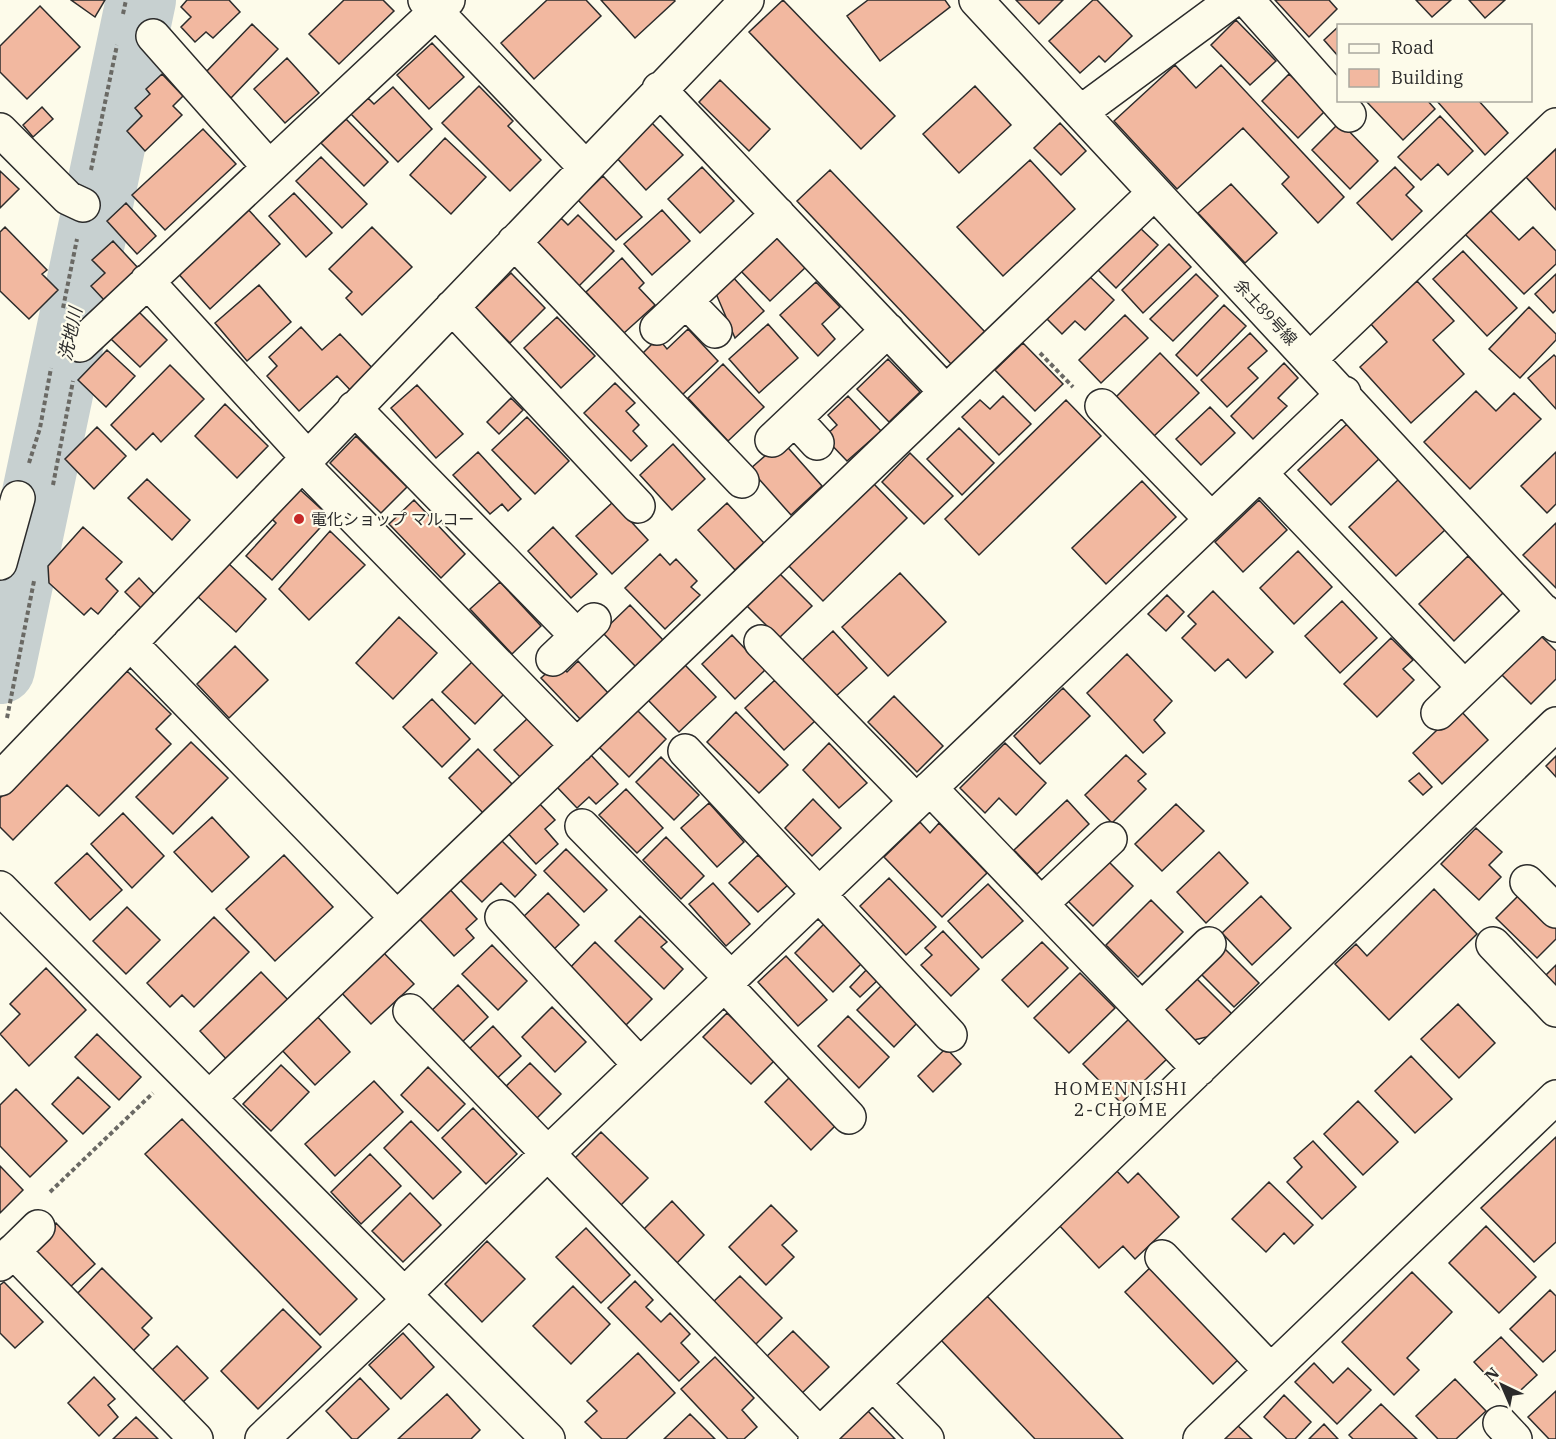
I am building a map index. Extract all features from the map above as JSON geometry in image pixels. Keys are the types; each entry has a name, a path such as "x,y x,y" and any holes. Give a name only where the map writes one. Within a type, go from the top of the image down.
{"street":[{"path":"0,779 659,89 747,0"},
{"path":"1081,112 1233,0"},
{"path":"1247,0 1348,115"},
{"name":"余土89号線","path":"984,3 1154,194 1344,393 1550,618"},
{"path":"67,351 147,281 269,167 436,4 585,167"},
{"path":"153,36 269,167"},
{"path":"659,89 946,392"},
{"path":"1310,359 1556,125"},
{"path":"0,130 68,198 83,205"},
{"path":"209,1098 1154,194"},
{"path":"657,328 778,214"},
{"path":"514,242 742,481"},
{"path":"147,281 305,461 577,746"},
{"path":"686,301 715,331"},
{"path":"453,307 638,506"},
{"path":"817,442 783,430 888,330"},
{"path":"262,1439 408,1296 548,1153 1344,393"},
{"path":"1102,406 1211,519"},
{"path":"354,408 585,628 554,659"},
{"path":"1260,473 1464,687"},
{"path":"0,563 18,498"},
{"path":"1437,713 1464,687 1550,618"},
{"path":"761,642 1041,904 1199,1069"},
{"path":"130,643 397,918"},
{"path":"410,1011 817,1437 1556,724"},
{"path":"684,751 820,893 950,1035"},
{"path":"582,826 728,981 849,1117"},
{"path":"1041,904 1110,839"},
{"path":"1527,882 1556,911"},
{"path":"0,888 548,1439"},
{"path":"502,917 640,1065"},
{"path":"1142,1009 1209,944"},
{"path":"1493,944 1556,1010"},
{"path":"1200,1439 1556,1097"},
{"path":"40,1213 7,1257 196,1439"},
{"path":"1162,1257 1270,1370"},
{"path":"873,1383 927,1439"}],"path":[{"path":"121,23 126,0"},
{"path":"63,311 119,34"},
{"path":"1014,327 1090,403 1102,406"},
{"path":"18,498 67,351"},
{"path":"40,1213 179,1068"}],"building":[{"path":"71,0 105,0 95,17"},
{"path":"187,0 229,0 240,12 213,38 206,32 195,42 181,27 191,17 181,7"},
{"path":"344,0 383,0 394,11 339,64 309,34"},
{"path":"547,0 586,0 601,16 534,79 501,43"},
{"path":"601,0 674,0 675,1 635,38"},
{"path":"783,0 895,116 861,149 749,32"},
{"path":"868,0 945,0 950,7 880,61 847,16"},
{"path":"1016,0 1063,0 1039,24"},
{"path":"1093,0 1097,0 1132,36 1105,62 1099,56 1080,73 1049,41"},
{"path":"1275,0 1329,0 1337,9 1309,37"},
{"path":"1416,0 1451,0 1432,17"},
{"path":"1469,0 1505,0 1485,18"},
{"path":"40,6 80,47 27,99 0,72 0,46"},
{"path":"1236,20 1276,61 1250,85 1211,45"},
{"path":"252,24 278,49 231,98 205,73"},
{"path":"1337,28 1337,55 1324,40"},
{"path":"432,43 464,77 429,109 397,75"},
{"path":"287,58 319,93 285,123 254,89"},
{"path":"1175,65 1196,88 1221,65 1344,197 1318,223 1282,184 1289,177 1243,128 1177,189 1114,121"},
{"path":"162,74 183,96 173,106 182,115 145,151 127,131 142,116 135,108 150,94 146,89"},
{"path":"1289,74 1326,110 1298,138 1262,101"},
{"path":"720,80 770,129 749,151 699,102"},
{"path":"479,86 513,121 508,126 541,160 510,191 442,123"},
{"path":"975,86 1011,125 959,173 923,134"},
{"path":"393,87 432,129 398,162 351,114 368,98 374,104"},
{"path":"1367,102 1429,102 1435,109 1403,140"},
{"path":"1438,102 1480,102 1508,133 1485,155"},
{"path":"42,107 53,119 33,137 23,125"},
{"path":"1440,116 1473,151 1448,175 1438,164 1421,180 1398,157"},
{"path":"346,119 388,162 364,186 321,143"},
{"path":"651,122 683,155 646,190 615,156"},
{"path":"1340,122 1378,161 1350,189 1312,150"},
{"path":"1060,123 1086,151 1061,175 1034,148"},
{"path":"203,129 236,164 165,230 132,195"},
{"path":"445,138 486,177 451,214 410,175"},
{"path":"1556,149 1556,210 1526,177"},
{"path":"321,157 367,204 342,228 296,181"},
{"path":"1030,160 1075,209 1003,276 957,227"},
{"path":"702,167 734,201 700,233 668,199"},
{"path":"1395,167 1414,187 1406,195 1422,211 1392,240 1357,203"},
{"path":"830,170 986,333 952,365 797,201"},
{"path":"0,171 19,189 0,208"},
{"path":"603,176 642,217 616,240 578,200"},
{"path":"1231,184 1277,233 1245,263 1198,213"},
{"path":"294,193 332,233 306,257 269,216"},
{"path":"126,203 156,236 137,254 107,221"},
{"path":"245,206 280,244 210,309 175,270"},
{"path":"1486,206 1519,240 1533,227 1556,251 1556,264 1524,294 1461,230"},
{"path":"662,210 690,241 652,275 624,244"},
{"path":"578,215 614,251 576,289 533,245 561,218 568,225"},
{"path":"1138,226 1158,245 1116,288 1096,268"},
{"path":"5,227 47,270 42,274 58,290 29,319 0,291 0,232"},
{"path":"372,227 412,267 362,315 346,298 352,292 329,269"},
{"path":"775,232 807,266 770,301 738,268"},
{"path":"113,241 139,269 105,301 91,286 105,273 92,260"},
{"path":"1169,244 1191,267 1143,313 1122,290"},
{"path":"1463,251 1517,308 1487,336 1433,279"},
{"path":"622,258 644,283 639,288 655,305 624,333 586,292"},
{"path":"511,273 545,308 510,343 475,308"},
{"path":"730,274 764,311 735,338 714,289"},
{"path":"1196,274 1218,296 1173,341 1150,319"},
{"path":"1556,274 1556,310 1553,313 1535,294"},
{"path":"1089,276 1114,300 1085,330 1075,321 1062,334 1047,319"},
{"path":"1417,281 1454,321 1433,340 1464,374 1411,423 1360,367 1387,342 1370,323"},
{"path":"816,282 840,307 822,324 835,339 818,356 780,315"},
{"path":"259,285 291,322 247,361 215,323"},
{"path":"1224,305 1246,326 1197,376 1176,355"},
{"path":"1529,307 1556,334 1556,340 1520,378 1489,349"},
{"path":"139,312 167,340 140,367 111,339"},
{"path":"1125,315 1148,338 1101,383 1079,360"},
{"path":"557,317 595,356 561,388 524,348"},
{"path":"768,324 798,358 759,393 729,359"},
{"path":"301,327 322,350 340,334 377,373 354,394 337,376 299,411 267,376 277,366 269,357"},
{"path":"688,329 718,361 681,396 642,354 658,338 667,349"},
{"path":"1250,333 1267,351 1248,368 1258,378 1227,407 1201,380"},
{"path":"1023,343 1063,384 1035,411 995,370"},
{"path":"107,350 135,376 106,407 78,380"},
{"path":"1160,353 1199,393 1152,438 1114,399"},
{"path":"1554,355 1556,357 1556,409 1528,378"},
{"path":"888,359 920,392 889,422 857,389"},
{"path":"1284,363 1298,378 1278,398 1287,406 1253,439 1231,416"},
{"path":"723,364 764,407 728,441 688,398"},
{"path":"170,365 204,399 161,442 153,433 136,450 111,425"},
{"path":"615,383 635,403 626,411 639,425 633,431 647,446 631,461 584,413"},
{"path":"417,385 463,434 436,458 391,408"},
{"path":"1476,391 1496,411 1514,393 1541,419 1470,489 1424,442"},
{"path":"848,396 881,431 847,461 824,437 837,425 828,415"},
{"path":"1003,396 1031,424 999,455 962,417 980,400 990,409"},
{"path":"511,398 523,410 499,434 487,422"},
{"path":"1066,400 1101,436 979,555 945,519"},
{"path":"225,404 268,446 237,478 195,436"},
{"path":"1210,407 1235,433 1201,465 1176,439"},
{"path":"527,417 569,461 535,494 492,450"},
{"path":"1347,424 1380,458 1331,505 1298,470"},
{"path":"97,427 126,456 94,489 65,459"},
{"path":"959,428 994,463 962,495 927,459"},
{"path":"356,436 407,487 381,513 330,463"},
{"path":"782,441 822,486 791,515 750,469"},
{"path":"673,444 705,479 672,510 640,475"},
{"path":"478,452 521,499 508,511 502,504 490,514 453,475"},
{"path":"1556,452 1556,504 1547,513 1521,486"},
{"path":"910,453 953,496 924,524 882,482"},
{"path":"147,479 190,520 172,540 128,498"},
{"path":"1399,479 1446,529 1396,576 1349,527"},
{"path":"1142,481 1176,517 1106,584 1072,548"},
{"path":"872,482 907,518 823,601 788,565"},
{"path":"296,486 330,517 272,580 246,556 276,523 269,516"},
{"path":"414,500 465,554 441,578 389,524"},
{"path":"1259,500 1287,530 1243,572 1215,542"},
{"path":"613,502 648,540 612,574 576,536"},
{"path":"727,503 764,543 735,570 698,530"},
{"path":"1556,523 1556,588 1523,555"},
{"path":"83,527 122,562 106,579 118,591 98,614 91,608 84,615 49,583 48,566"},
{"path":"553,527 597,574 571,598 528,551"},
{"path":"330,531 365,565 309,620 279,589"},
{"path":"1298,551 1332,587 1294,624 1260,588"},
{"path":"660,554 670,565 676,559 697,581 691,587 700,595 665,629 625,588"},
{"path":"1468,556 1504,592 1454,641 1419,604"},
{"path":"227,562 266,599 236,632 196,595"},
{"path":"779,573 812,606 779,638 746,605"},
{"path":"900,573 946,622 888,676 842,627"},
{"path":"139,578 156,596 143,610 125,592"},
{"path":"500,582 541,626 512,654 470,609"},
{"path":"1213,591 1273,652 1246,678 1228,659 1215,671 1182,638 1196,624 1188,616"},
{"path":"1167,595 1184,612 1166,631 1148,614"},
{"path":"1342,601 1377,638 1340,673 1305,636"},
{"path":"630,605 663,640 636,667 602,632"},
{"path":"399,617 437,653 393,699 356,663"},
{"path":"833,631 867,668 835,697 801,661"},
{"path":"1538,633 1556,651 1556,679 1531,704 1499,672"},
{"path":"732,635 765,670 735,699 702,664"},
{"path":"1391,638 1413,660 1403,669 1414,680 1377,717 1344,684"},
{"path":"235,646 268,680 229,718 197,684"},
{"path":"1127,654 1172,701 1154,720 1165,733 1143,753 1087,693"},
{"path":"473,661 505,693 475,724 442,692"},
{"path":"578,661 610,695 582,721 541,678 558,663 567,672"},
{"path":"685,665 716,697 679,732 648,700"},
{"path":"127,671 171,714 156,729 171,744 99,816 67,785 13,840 0,827 0,798"},
{"path":"775,680 815,721 784,750 745,708"},
{"path":"1063,688 1090,716 1040,764 1014,736"},
{"path":"894,696 943,746 917,772 868,722"},
{"path":"432,699 470,739 442,767 403,727"},
{"path":"634,707 666,739 629,777 596,744"},
{"path":"1459,709 1488,740 1442,784 1413,753"},
{"path":"736,712 788,765 759,793 707,742"},
{"path":"529,717 555,744 521,778 494,750"},
{"path":"191,742 228,778 173,834 136,797"},
{"path":"829,743 867,783 839,808 803,770"},
{"path":"1005,743 1046,783 1016,815 999,798 985,813 960,788"},
{"path":"478,749 515,787 486,816 449,778"},
{"path":"590,754 618,784 596,804 589,797 577,808 556,786"},
{"path":"1126,755 1146,774 1138,781 1146,789 1112,823 1085,795"},
{"path":"1556,756 1556,777 1546,766"},
{"path":"661,757 699,795 674,820 636,782"},
{"path":"1419,773 1432,787 1423,795 1409,781"},
{"path":"626,789 663,828 637,853 599,815"},
{"path":"813,799 841,828 812,856 785,828"},
{"path":"536,800 555,820 545,829 558,844 536,864 504,829"},
{"path":"1067,800 1089,824 1037,874 1014,850"},
{"path":"709,803 744,842 717,867 681,828"},
{"path":"1176,804 1204,831 1162,871 1135,844"},
{"path":"123,813 164,856 132,888 91,844"},
{"path":"212,817 249,857 212,892 174,852"},
{"path":"920,822 930,833 939,823 987,873 942,917 884,857"},
{"path":"1476,828 1502,852 1489,865 1501,877 1479,900 1441,864"},
{"path":"495,834 536,875 515,897 501,883 482,902 455,875"},
{"path":"666,837 704,876 681,899 643,860"},
{"path":"566,849 607,890 584,912 544,871"},
{"path":"1219,852 1248,883 1206,923 1177,892"},
{"path":"87,853 122,890 90,920 55,883"},
{"path":"284,855 333,907 275,961 226,909"},
{"path":"758,855 788,885 758,912 729,883"},
{"path":"1106,859 1133,886 1093,926 1066,899"},
{"path":"889,878 936,927 906,955 860,906"},
{"path":"444,883 477,919 466,929 474,938 454,956 413,912"},
{"path":"713,883 750,924 726,946 689,904"},
{"path":"988,884 1023,921 982,958 948,921"},
{"path":"1434,889 1477,934 1389,1020 1335,964 1356,944 1367,956"},
{"path":"548,893 579,925 550,953 519,921"},
{"path":"1521,893 1556,927 1556,939 1537,958 1496,918"},
{"path":"1261,896 1291,928 1252,965 1222,933"},
{"path":"1151,900 1183,932 1138,977 1106,945"},
{"path":"127,907 160,940 126,974 93,941"},
{"path":"640,916 667,942 661,947 683,969 664,989 615,941"},
{"path":"214,917 249,952 194,1007 182,995 170,1007 147,983"},
{"path":"826,922 865,960 833,992 795,953"},
{"path":"943,931 979,969 951,996 921,965 932,955 925,948"},
{"path":"595,942 652,999 626,1025 564,974"},
{"path":"1042,942 1068,968 1028,1007 1002,980"},
{"path":"492,945 527,981 498,1010 462,974"},
{"path":"1222,946 1259,983 1234,1007 1198,971"},
{"path":"380,949 414,984 371,1024 338,989"},
{"path":"786,956 827,1000 798,1026 758,982"},
{"path":"1556,965 1556,987 1545,976"},
{"path":"869,967 880,978 860,997 850,987"},
{"path":"46,968 86,1010 29,1066 0,1034 20,1014 10,1004"},
{"path":"261,972 291,1003 230,1063 200,1031"},
{"path":"1080,973 1115,1008 1069,1053 1034,1018"},
{"path":"1192,974 1234,1016 1215,1035 1194,1040 1160,1006"},
{"path":"884,983 920,1020 894,1047 857,1010"},
{"path":"458,985 488,1017 456,1048 426,1016"},
{"path":"1458,1004 1495,1043 1459,1078 1421,1039"},
{"path":"552,1007 586,1042 555,1072 522,1037"},
{"path":"314,1013 350,1052 315,1085 279,1047"},
{"path":"727,1013 775,1060 751,1084 703,1037"},
{"path":"848,1016 889,1057 859,1088 818,1046"},
{"path":"1131,1017 1169,1057 1121,1103 1083,1064"},
{"path":"493,1026 521,1056 492,1083 465,1053"},
{"path":"97,1034 141,1077 119,1100 75,1057"},
{"path":"946,1048 961,1064 933,1092 918,1076"},
{"path":"1411,1056 1452,1099 1415,1133 1375,1091"},
{"path":"530,1063 561,1094 531,1124 500,1092"},
{"path":"281,1065 309,1092 271,1131 243,1104"},
{"path":"428,1067 465,1104 438,1131 401,1095"},
{"path":"791,1076 838,1123 811,1150 765,1102"},
{"path":"78,1077 110,1107 83,1134 52,1104"},
{"path":"374,1081 403,1112 335,1176 305,1144"},
{"path":"16,1089 67,1141 30,1177 0,1146 0,1105"},
{"path":"1358,1101 1398,1142 1363,1175 1324,1134"},
{"path":"473,1108 517,1154 486,1184 442,1138"},
{"path":"182,1119 357,1299 320,1335 145,1154"},
{"path":"411,1121 461,1172 433,1199 384,1148"},
{"path":"601,1132 648,1178 621,1205 574,1159"},
{"path":"1556,1137 1556,1242 1534,1262 1481,1208"},
{"path":"1313,1141 1356,1187 1322,1219 1287,1182 1302,1167 1294,1158"},
{"path":"370,1154 401,1186 361,1224 331,1192"},
{"path":"0,1166 23,1190 0,1213"},
{"path":"1115,1169 1128,1183 1138,1173 1179,1217 1135,1259 1123,1246 1099,1268 1058,1224"},
{"path":"1269,1182 1313,1225 1294,1244 1284,1233 1266,1252 1232,1219"},
{"path":"410,1193 441,1225 403,1262 372,1231"},
{"path":"672,1201 704,1235 677,1263 643,1230"},
{"path":"771,1205 797,1231 782,1245 794,1257 766,1285 729,1247"},
{"path":"56,1223 95,1264 68,1289 30,1248"},
{"path":"1486,1226 1536,1277 1499,1313 1449,1263"},
{"path":"586,1228 630,1275 601,1303 556,1257"},
{"path":"487,1241 525,1279 482,1322 445,1284"},
{"path":"1156,1262 1244,1354 1213,1384 1125,1292"},
{"path":"102,1268 152,1318 142,1328 149,1335 130,1354 73,1298"},
{"path":"1412,1272 1452,1312 1407,1358 1419,1370 1394,1395 1342,1342"},
{"path":"740,1276 782,1318 751,1349 709,1306"},
{"path":"635,1281 653,1300 646,1307 661,1322 670,1313 690,1334 681,1343 699,1362 679,1381 608,1308"},
{"path":"4,1282 43,1322 15,1348 0,1333 0,1285"},
{"path":"573,1286 610,1324 571,1364 533,1326"},
{"path":"1550,1290 1556,1296 1556,1350 1543,1362 1510,1329"},
{"path":"987,1296 1123,1439 1035,1439 941,1340"},
{"path":"283,1309 321,1347 258,1409 221,1371"},
{"path":"793,1331 829,1367 798,1397 763,1360"},
{"path":"403,1333 434,1367 401,1399 369,1365"},
{"path":"1501,1337 1537,1375 1510,1400 1474,1362"},
{"path":"177,1346 208,1378 183,1402 152,1370"},
{"path":"638,1353 675,1393 626,1439 602,1439 585,1422 597,1411 587,1401"},
{"path":"715,1357 754,1398 742,1410 757,1427 744,1439 728,1439 681,1389"},
{"path":"1314,1363 1333,1383 1348,1368 1371,1390 1337,1424 1295,1382"},
{"path":"94,1377 115,1399 108,1405 118,1417 99,1436 68,1403"},
{"path":"360,1378 389,1409 357,1439 352,1439 326,1411"},
{"path":"1455,1379 1486,1411 1456,1439 1438,1439 1416,1416"},
{"path":"1556,1391 1556,1439 1549,1439 1528,1417"},
{"path":"447,1394 480,1430 471,1439 398,1439"},
{"path":"1284,1395 1311,1422 1295,1439 1287,1439 1264,1417"},
{"path":"1381,1404 1417,1439 1353,1439 1349,1435"},
{"path":"867,1410 895,1439 838,1439"},
{"path":"690,1414 715,1439 664,1439"},
{"path":"136,1417 158,1439 113,1439"},
{"path":"1324,1424 1338,1439 1309,1439"},
{"path":"1237,1425 1252,1439 1223,1439"}],"waterway":[{"name":"洗地川","path":"0,669 141,0"}],"place":[{"name":"電化ショップ マルコー","path":"299,519"}],"district":[{"name":"HOMENNISHI 2-CHOME","path":"1121,1098"}]}
